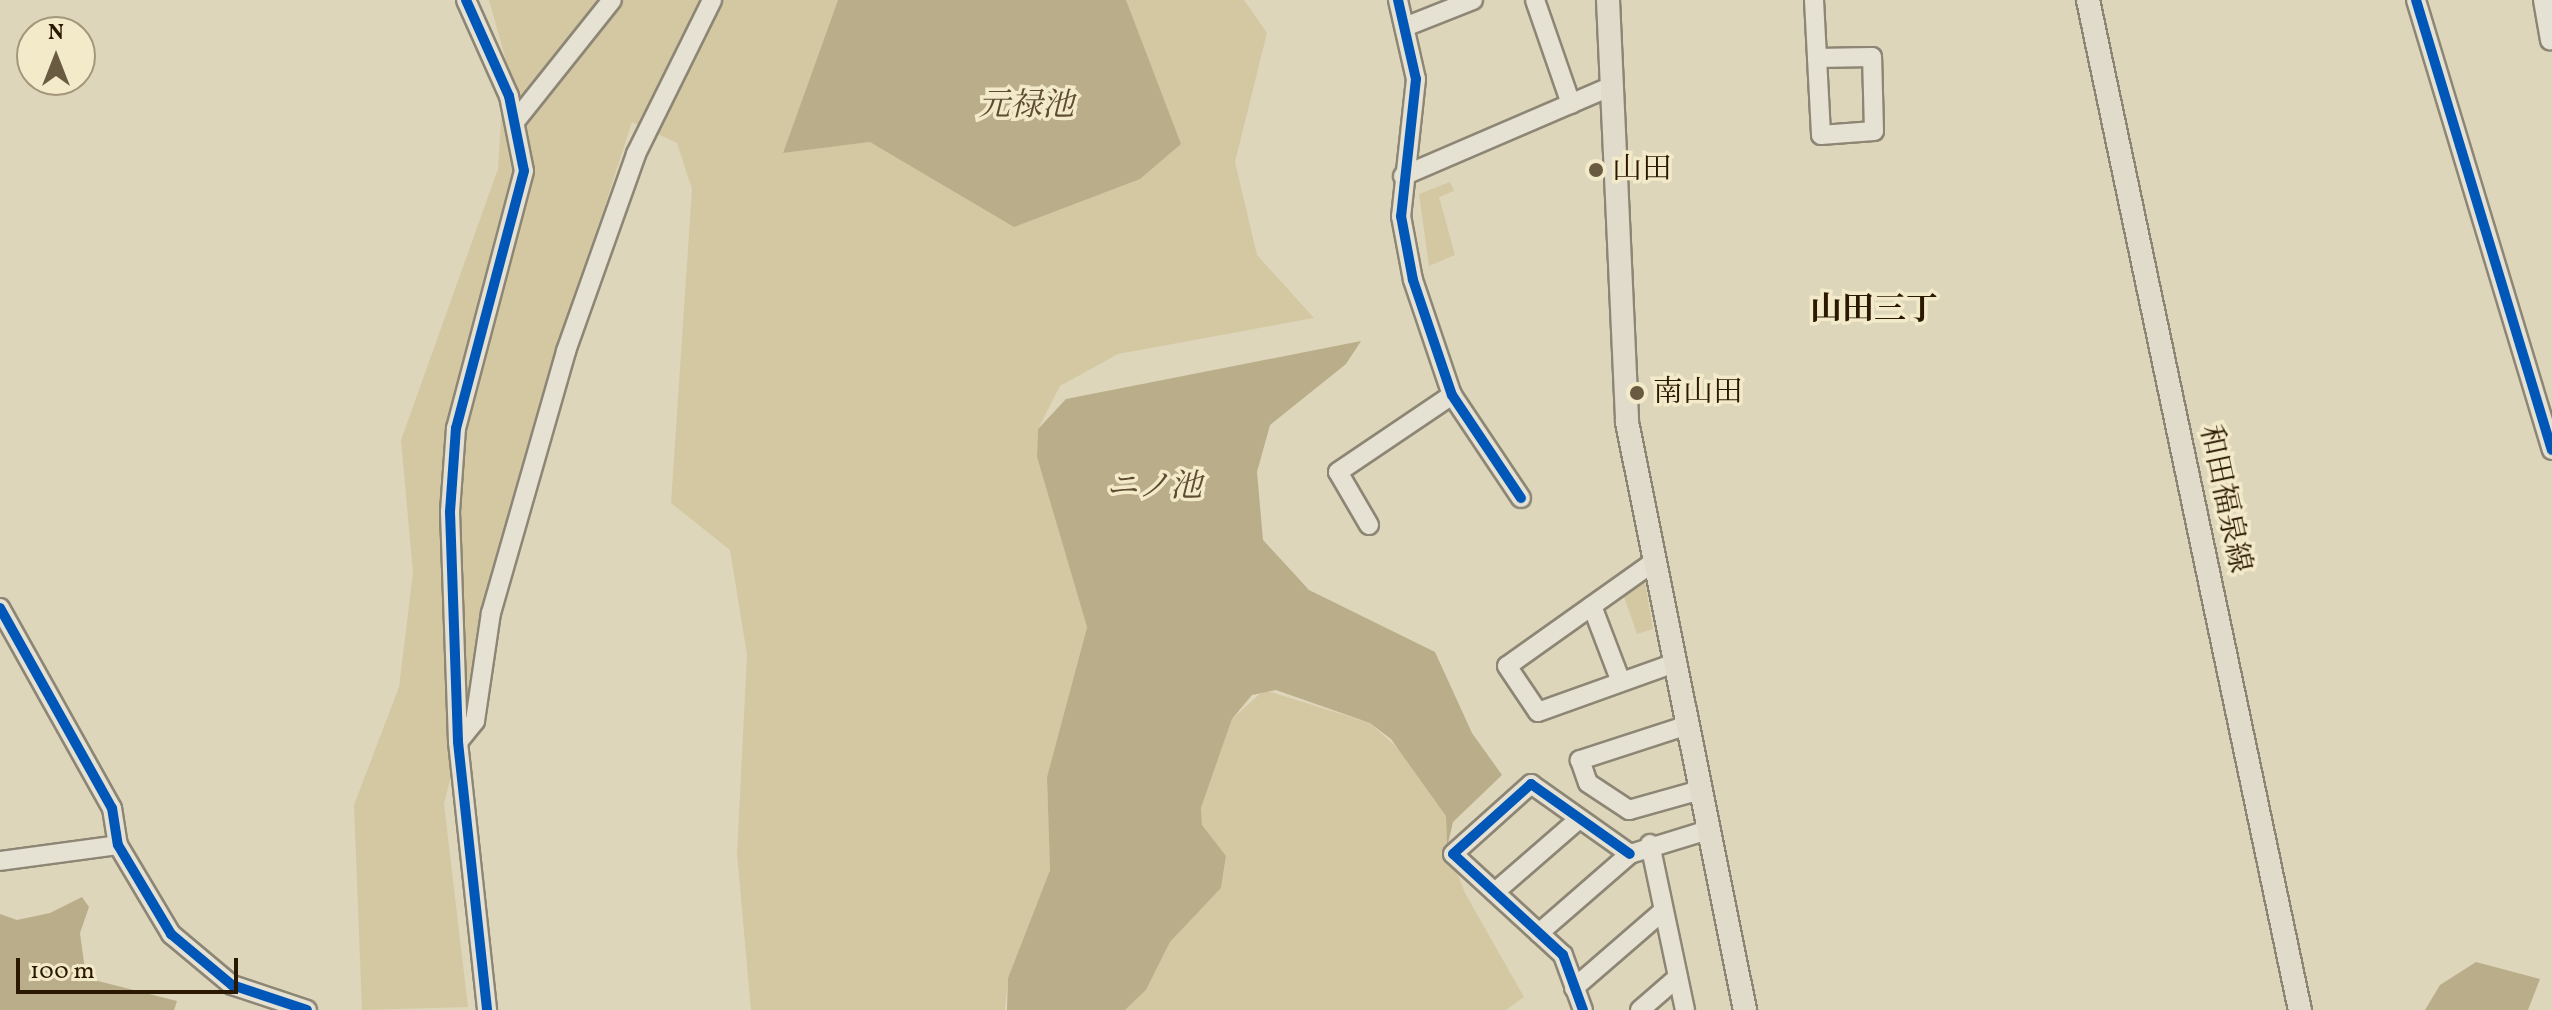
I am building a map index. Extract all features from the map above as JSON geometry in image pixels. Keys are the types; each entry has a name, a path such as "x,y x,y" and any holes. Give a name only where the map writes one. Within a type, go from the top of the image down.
{"main road":[{"path":"1608,0 1626,410 1745,1010"},
{"name":"和田福泉線","path":"2088,0 2300,1010"}],"street":[{"path":"466,0 517,119 519,195 456,428 450,512 458,742 487,1010"},
{"path":"517,119 612,0"},
{"path":"458,742 475,721 491,613 566,351 636,154 712,0"},
{"path":"1398,0 1407,26 1416,79 1401,216 1413,280 1452,395 1521,498"},
{"path":"1407,26 1473,0"},
{"path":"1535,0 1571,104"},
{"path":"1814,0 1817,58 1821,135 1874,131 1872,57 1817,58"},
{"path":"2416,0 2552,450"},
{"path":"2543,0 2550,40"},
{"path":"1403,176 1612,86"},
{"path":"1369,525 1338,472 1452,395"},
{"path":"1655,561 1507,666 1538,712 1675,663"},
{"path":"1592,606 1621,682"},
{"path":"0,608 112,808 118,845 171,934 232,985 307,1010"},
{"path":"1688,725 1580,760 1588,783 1629,810 1700,790"},
{"path":"1583,1010 1563,955 1453,854 1531,784 1630,854"},
{"path":"1495,892 1579,819"},
{"path":"1539,933 1630,854 1650,844 1708,830"},
{"path":"1650,844 1685,1010"},
{"path":"0,861 38,862 118,845"},
{"path":"1574,988 1663,911"},
{"path":"1640,1010 1678,977"}],"shaded area":[{"path":"489,0 838,0 783,153 870,142 940,178 1131,16 1126,0 1244,0 1267,33 1235,162 1257,255 1314,318 1118,354 1060,386 1038,429 1037,457 1087,626 1047,777 1050,870 1008,978 1005,1010 751,1010 737,854 747,655 730,550 671,503 692,189 677,143 632,122 544,393 444,804 468,1007 362,1010 354,805 399,687 413,573 401,440 498,169 505,57"},
{"path":"1450,182 1454,191 1439,197 1455,255 1429,266 1419,194"},
{"path":"1644,576 1653,629 1637,634 1622,591"},
{"path":"1264,690 1370,723 1412,761 1446,816 1447,848 1465,893 1524,997 1506,1010 1125,1010 1146,990 1170,942 1221,888 1226,857 1202,825 1201,808 1232,719"}],"water":[{"name":"元禄池","path":"838,0 1126,0 1181,144 1140,179 1014,227 870,142 783,153"},
{"name":"ニノ池","path":"1361,341 1346,364 1270,425 1257,472 1263,540 1309,590 1435,652 1472,733 1502,775 1453,822 1447,848 1446,816 1391,739 1370,723 1276,690 1252,695 1232,719 1201,808 1202,825 1226,856 1221,888 1170,942 1146,990 1125,1010 1007,1010 1008,978 1050,870 1047,777 1087,627 1037,457 1038,429 1066,399"},
{"path":"82,897 89,907 80,933 86,978 177,1001 174,1010 0,1010 0,914 17,920 50,913"},
{"path":"2476,962 2540,979 2528,1010 2425,1010 2440,985"}],"cycle path":[{"path":"466,0 509,96 524,171 456,428 450,512 458,742 487,1010"},
{"path":"1398,0 1416,79 1401,216 1413,280 1452,395 1521,498"},
{"path":"2416,0 2552,450"},
{"path":"0,608 112,808 118,845 171,934 232,985 307,1010"},
{"path":"1583,1010 1563,955 1453,854 1531,784 1630,854"}],"place":[{"name":"山田","path":"1596,170"},
{"name":"南山田","path":"1637,393"}],"district":[{"name":"山田三丁","path":"1874,311"}]}
